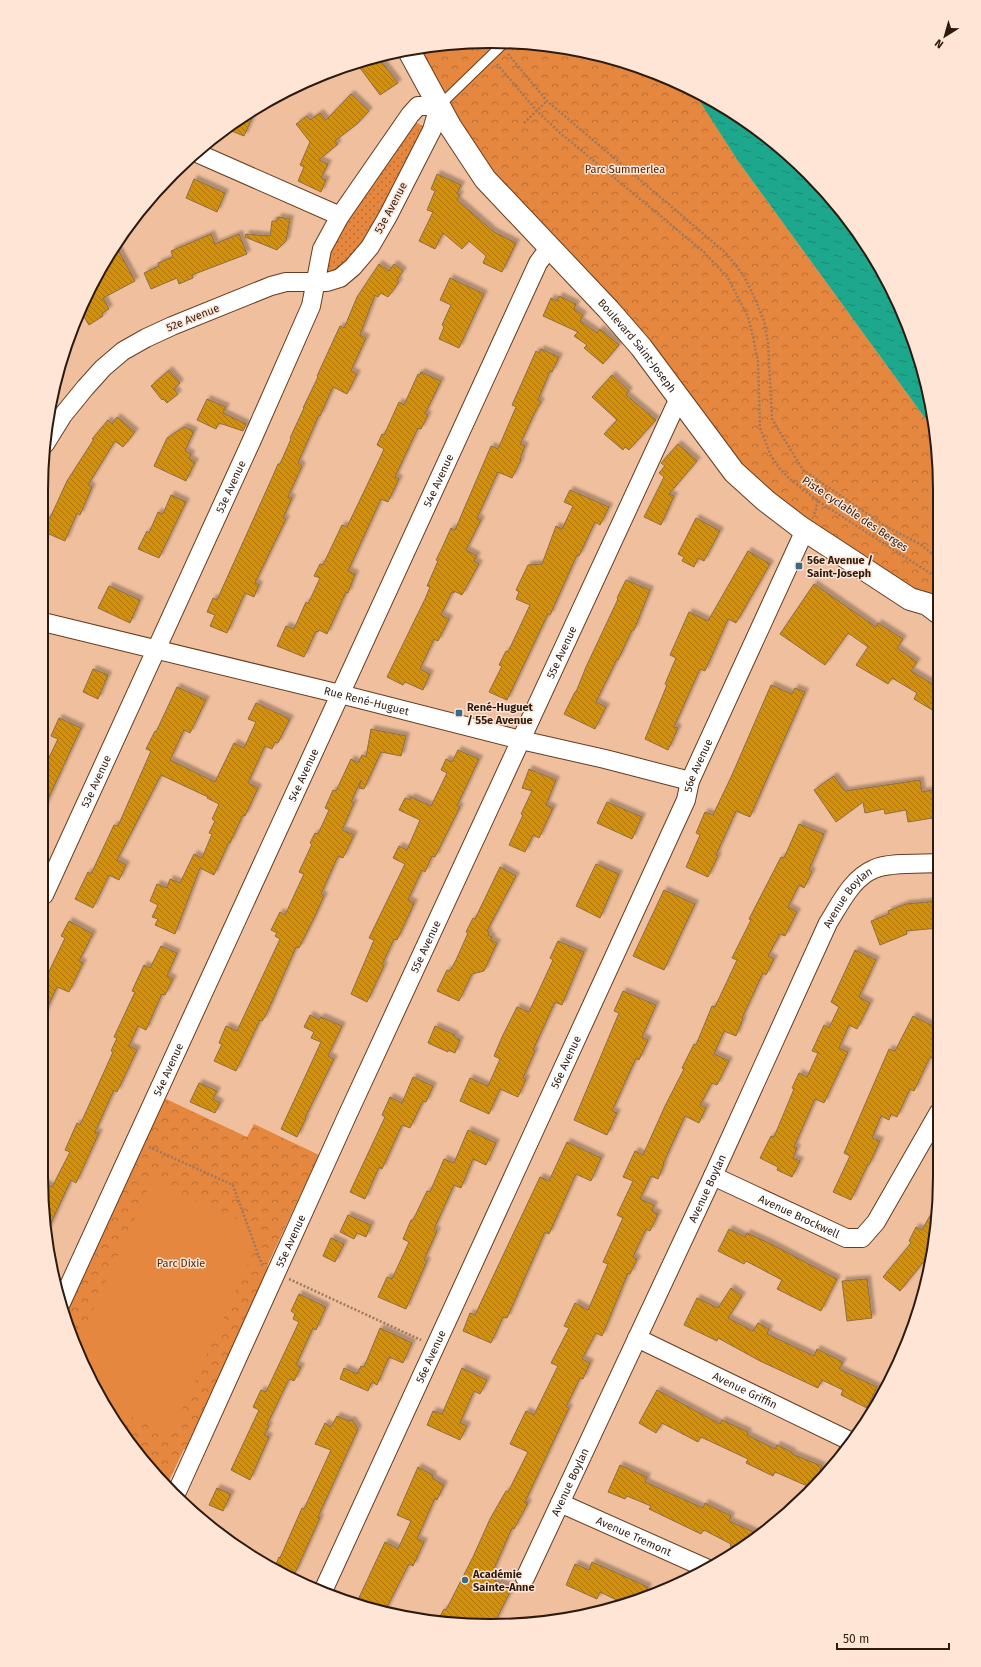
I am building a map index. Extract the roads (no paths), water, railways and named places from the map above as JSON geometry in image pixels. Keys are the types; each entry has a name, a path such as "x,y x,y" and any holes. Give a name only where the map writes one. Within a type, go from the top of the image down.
{"street":[{"name":"Boulevard Saint-Joseph","path":"412,56 460,143 485,179 608,309 641,347 734,472 766,502 804,530 910,599 927,604 933,608"},
{"path":"316,280 322,249 340,216 389,143 418,106 439,106"},
{"name":"53e Avenue","path":"48,886 251,442 311,306 316,280 327,282 340,278 353,267 370,247 388,216 432,130 439,106"},
{"path":"202,155 340,216"},
{"name":"54e Avenue","path":"64,1294 538,263 549,248"},
{"name":"52e Avenue","path":"52,433 63,415 85,388 103,368 123,351 172,326 271,286 286,282 316,280"},
{"name":"55e Avenue","path":"178,1489 347,1116 679,398"},
{"name":"56e Avenue","path":"325,1587 686,800 690,782 804,530"},
{"name":"Boulevard Saint-Joseph","path":"910,599 921,613 933,623"},
{"name":"Rue René-Huguet","path":"48,623 340,694 520,740 605,759 690,782"},
{"name":"Avenue Boylan","path":"525,1578 713,1176 828,923 849,891 862,876 874,868 933,863"},
{"name":"Avenue Brockwell","path":"713,1176 846,1238 862,1238 876,1222 933,1122"},
{"name":"Avenue Griffin","path":"637,1338 846,1439"},
{"name":"Avenue Tremont","path":"560,1502 701,1566"}],"lane":[{"path":"439,106 500,48"}],"water":[{"path":"700,101 712,107 760,139 803,178 842,221 874,269 899,321 910,348 918,376 927,421 738,161"}],"place":[{"name":"56e Avenue / Saint-Joseph","path":"799,566"},
{"name":"René-Huguet / 55e Avenue","path":"459,713"},
{"name":"Académie Sainte-Anne","path":"465,1580"}],"park label":[{"name":"Parc Summerlea","path":"625,169"},
{"name":"Parc Dixie","path":"181,1263"}]}
